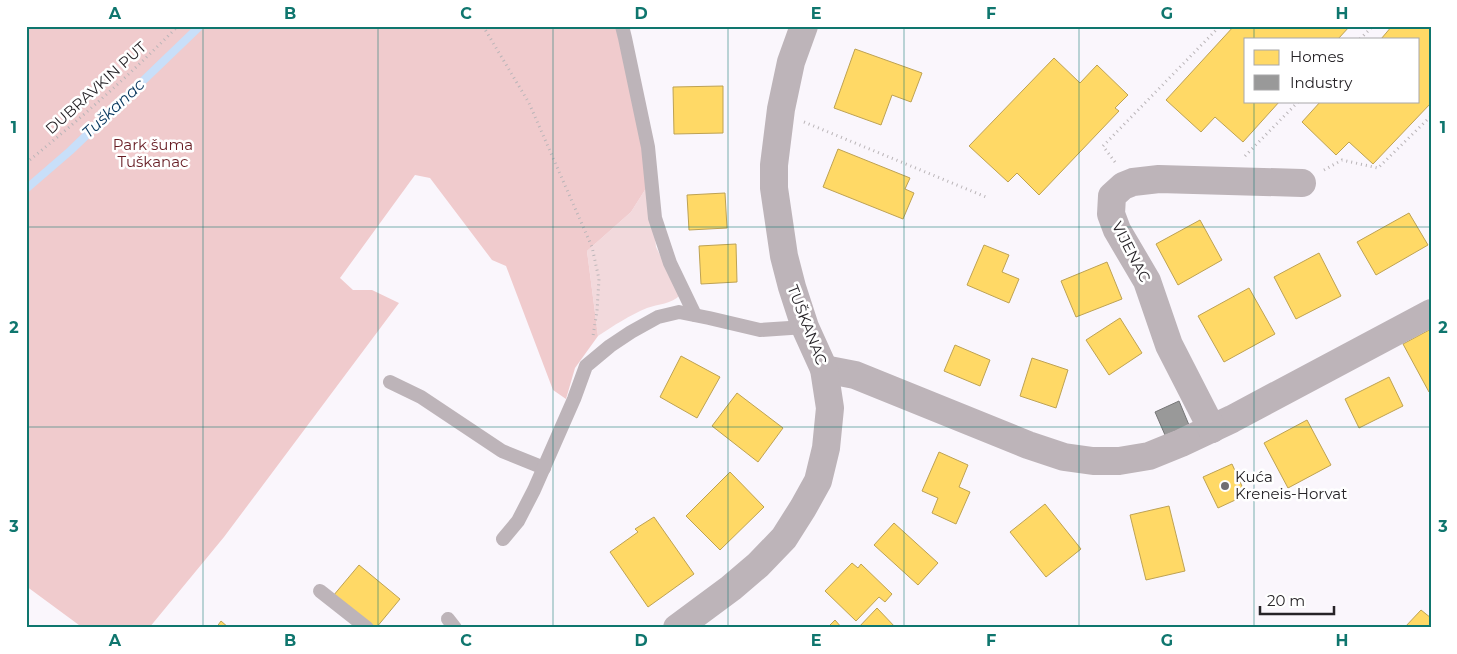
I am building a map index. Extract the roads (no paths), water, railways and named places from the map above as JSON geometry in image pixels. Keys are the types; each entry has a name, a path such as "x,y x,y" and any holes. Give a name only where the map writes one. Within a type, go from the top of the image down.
{"street":[{"name":"TUŠKANAC","path":"677,628 731,588 758,565 784,538 818,481 826,448 830,408 824,369 805,327 792,287 784,256 774,188 774,166 780,110 791,62 804,26"},
{"name":"VIJENAC","path":"1212,429 1169,344 1147,281 1117,230 1112,214 1112,196 1123,186 1133,182 1159,178 1302,183"},
{"path":"824,369 855,375 1028,445 1064,457 1093,461 1119,461 1149,456 1212,429 1431,314"}],"lane":[{"path":"622,26 648,147 655,218 670,263 695,315"},
{"path":"504,539 518,521 544,468 586,366 610,346 658,317 679,312 760,330 805,327"},
{"path":"390,382 421,397 502,451 544,468"},
{"path":"320,591 368,628"}],"waterway":[{"name":"Tuškanac","path":"26,189 70,151 200,26"}],"place":[{"name":"Kuća Kreneis-Horvat","path":"1225,486"}],"park label":[{"name":"Park šuma Tuškanac","path":"153,154"}]}
